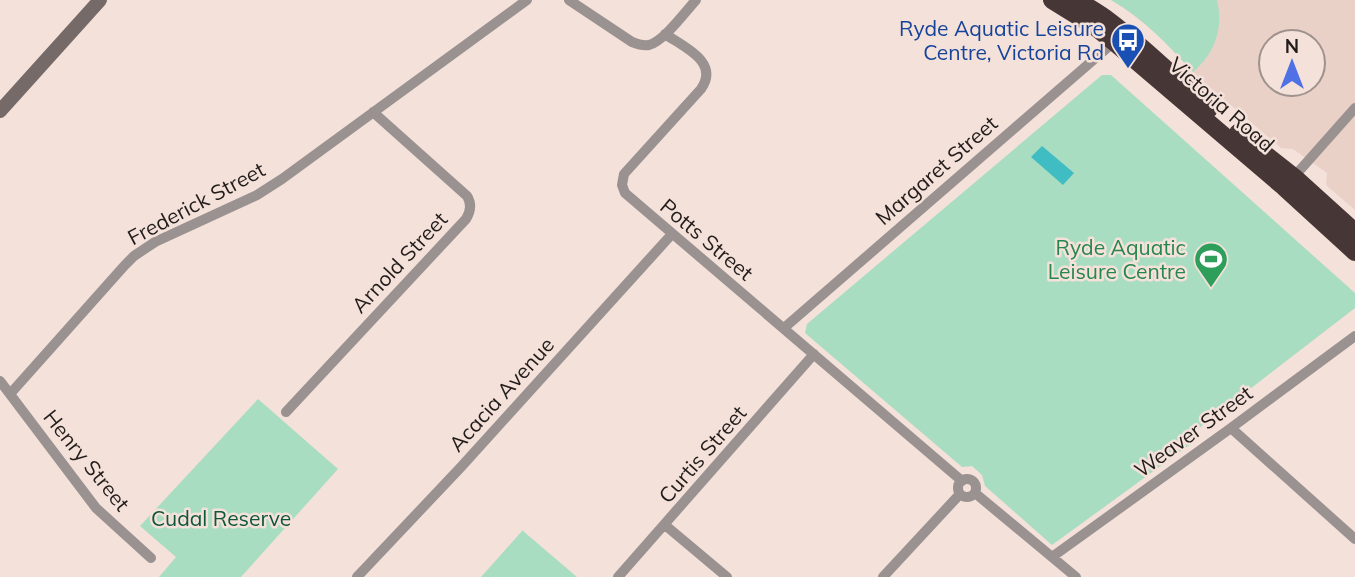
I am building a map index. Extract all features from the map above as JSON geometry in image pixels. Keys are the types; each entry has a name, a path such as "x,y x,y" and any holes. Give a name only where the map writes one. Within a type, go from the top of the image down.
{"highway":[{"name":"Victoria Road","path":"1052,0 1094,26 1355,232"},
{"name":"Victoria Road","path":"1077,0 1108,20 1189,89 1289,182 1355,252"}],"street":[{"path":"0,111 100,0"},
{"name":"Frederick Street","path":"10,394 134,256 155,242 270,187 527,0"},
{"path":"569,0 636,44 650,44 658,40 696,0"},
{"name":"Potts Street","path":"665,34 701,59 706,67 706,81 624,174 621,185 628,197 962,481"},
{"name":"Margaret Street","path":"783,328 1114,42"},
{"path":"1289,182 1355,108"},
{"name":"Arnold Street","path":"286,412 466,219 470,210 467,196 373,112"},
{"name":"Acacia Avenue","path":"358,577 672,234"},
{"name":"Weaver Street","path":"1052,557 1355,336"},
{"name":"Curtis Street","path":"618,577 814,354"},
{"name":"Henry Street","path":"0,381 96,508 151,558"},
{"path":"1231,428 1355,539"},
{"path":"967,479 976,485 975,493 968,498 960,494 958,487 962,481 967,479"},
{"path":"975,493 1076,577"},
{"path":"883,577 960,494"},
{"path":"665,525 726,577"}],"shaded area":[{"path":"1111,0 1355,0 1355,210 1326,185 1327,173 1293,149 1281,148 1199,78 1155,32"}],"green space":[{"path":"1111,0 1217,0 1219,20 1216,39 1207,57 1193,72 1165,42"},
{"path":"1102,75 1111,75 1355,293 1355,308 1190,435 1195,441 1052,545 985,486 982,475 972,466 962,467 805,333 807,324"},
{"name":"Cudal Reserve","path":"258,399 338,469 241,577 159,577 176,557 140,526"},
{"path":"523,531 577,577 481,577"}],"water":[{"path":"1042,146 1074,173 1063,185 1031,157"}],"place":[{"name":"Ryde Aquatic Leisure Centre, Victoria Rd","path":"1128,70"},
{"name":"Ryde Aquatic Leisure Centre","path":"1211,289"}]}
